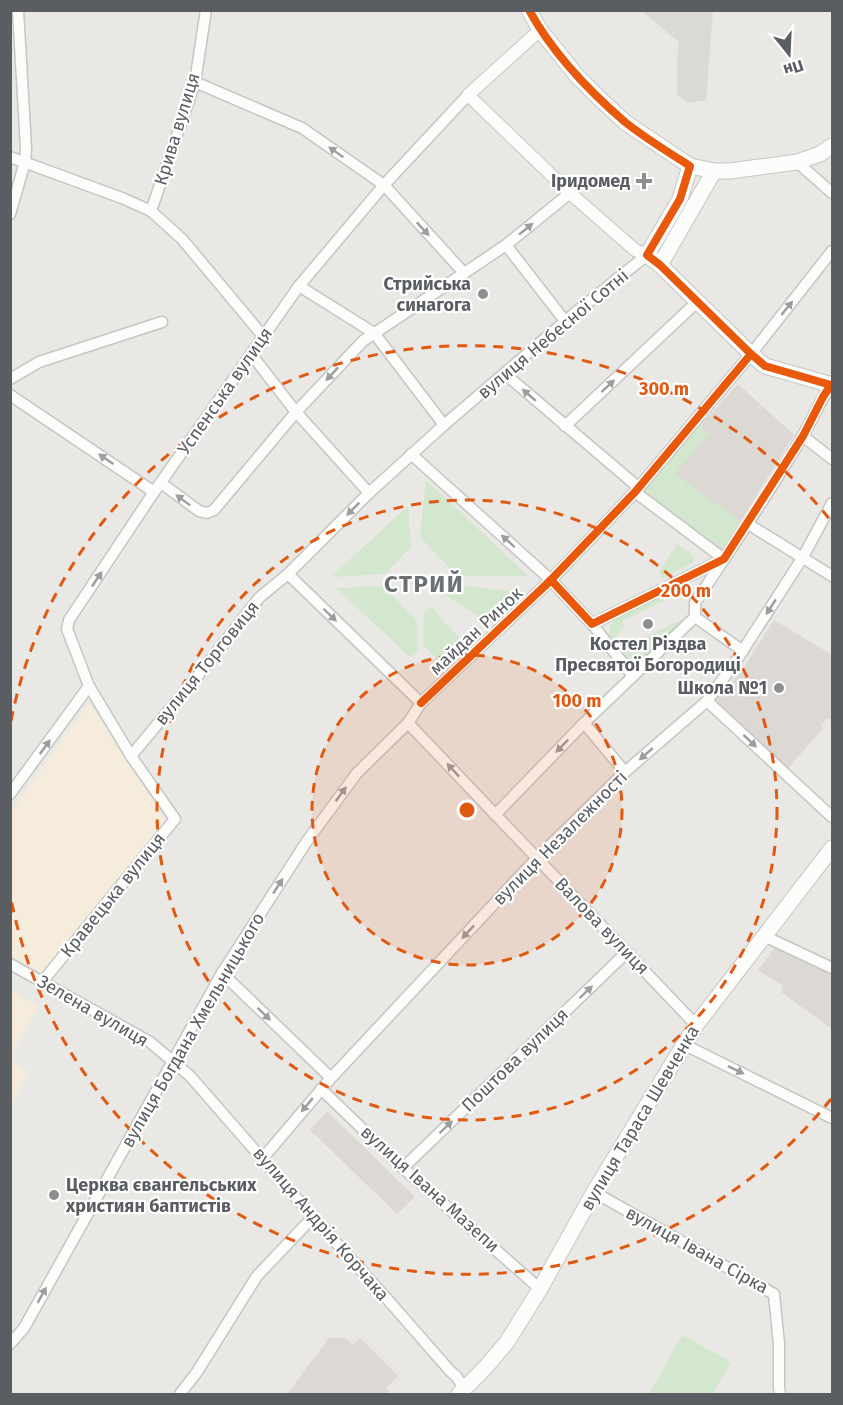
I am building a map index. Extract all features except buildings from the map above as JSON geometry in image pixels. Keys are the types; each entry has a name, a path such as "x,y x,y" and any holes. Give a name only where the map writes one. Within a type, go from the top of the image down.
{"main road":[{"path":"529,10 540,30 577,76 626,123 690,166 714,171 729,171 797,162 820,154 832,146"},
{"name":"вулиця Небесної Сотні","path":"647,255 680,198 690,166"},
{"path":"660,265 714,171"},
{"path":"647,255 765,366 832,385"},
{"name":"вулиця Тараса Шевченка","path":"462,1392 507,1342 683,1044 832,848"}],"street":[{"path":"10,214 26,162 18,10"},
{"name":"Крива вулиця","path":"151,211 195,82 206,10"},
{"name":"Успенська вулиця","path":"89,686 67,629 69,620 250,354 299,286 384,185 468,95 540,30"},
{"path":"195,82 302,128 384,185 464,273"},
{"path":"468,95 570,193 635,250 647,255"},
{"path":"10,157 151,211 182,239 263,336"},
{"path":"797,162 832,193"},
{"path":"10,395 158,488 199,511 207,513 214,510 296,412 363,341 506,245 570,193"},
{"path":"506,245 565,321"},
{"name":"майдан Ринок","path":"421,703 551,580 637,489 751,354 832,251"},
{"name":"вулиця Небесної Сотні","path":"411,454 565,321 647,255"},
{"path":"299,286 374,333 444,425"},
{"path":"565,426 697,302"},
{"path":"10,379 39,362 162,322"},
{"path":"250,354 296,412 369,492"},
{"path":"504,374 637,489 724,559"},
{"path":"495,815 584,723 694,616 694,603 748,524 803,436 823,396 832,385"},
{"path":"803,436 832,459"},
{"path":"421,703 288,574 369,492 411,454 551,580 592,624 633,676"},
{"name":"вулиця Незалежності","path":"262,1158 331,1078 537,858 625,772 707,701 743,651 803,557 832,503"},
{"path":"748,524 832,576"},
{"path":"592,624 724,559"},
{"name":"вулиця Торговиця","path":"131,756 260,597 288,574"},
{"path":"694,616 743,651"},
{"path":"10,794 89,686"},
{"name":"Кравецька вулиця","path":"42,982 175,819 131,756 89,686"},
{"path":"707,701 832,817"},
{"name":"вулиця Богдана Хмельницького","path":"10,1344 24,1328 222,973 307,842 357,773 408,723 421,703"},
{"name":"Валова вулиця","path":"408,723 696,1025"},
{"path":"584,723 625,772"},
{"path":"764,936 832,968"},
{"name":"Поштова вулиця","path":"404,1168 626,953"},
{"name":"Зелена вулиця","path":"10,964 150,1042 173,1062"},
{"path":"222,973 331,1078"},
{"path":"683,1044 832,1118"},
{"name":"вулиця Андрія Корчака","path":"173,1062 190,1076 456,1376 462,1392"},
{"name":"вулиця Івана Мазепи","path":"321,1089 404,1168 540,1288"},
{"name":"вулиця Івана Сірка","path":"594,1192 774,1294 779,1344 780,1395"},
{"path":"180,1395 197,1372 257,1275 313,1217"}],"shaded area":[{"path":"642,11 713,11 706,100 688,103 677,94 678,41"},
{"path":"738,384 794,435 724,548 642,489"},
{"name":"Школа №1","path":"774,620 832,655 832,716 821,725 823,728 786,771 713,703 740,673"},
{"path":"89,702 165,820 43,974 11,955 11,812"},
{"path":"775,948 832,975 832,1029 781,992 783,986 758,970"},
{"path":"11,991 39,1006 11,1055"},
{"path":"11,1060 29,1072 11,1104"},
{"path":"327,1111 415,1197 397,1214 310,1130"},
{"path":"329,1338 345,1338 353,1345 360,1338 398,1376 386,1388 389,1394 287,1394"}],"green space":[{"path":"701,425 709,433 675,474 740,521 724,548 720,550 642,489"},
{"path":"426,480 528,576 457,576 420,537"},
{"path":"408,506 411,547 385,574 331,577"},
{"path":"677,544 692,555 694,560 662,579 660,570"},
{"path":"455,585 522,592 488,623 444,594"},
{"path":"383,586 417,621 418,652 410,657 336,588"},
{"path":"672,591 674,596 622,621 625,627 616,636 621,649 685,618 686,620 644,659 635,663 629,662 609,635 610,625 621,615"},
{"path":"431,607 467,647 447,669 423,645 424,613"},
{"path":"682,1335 731,1362 713,1394 650,1393"}],"cycle path":[{"path":"421,703 551,580 592,624 724,559 803,436 831,385 765,366 647,255 680,199 690,166 633,128 598,97 560,56 529,10"},
{"path":"545,586 635,492 751,354"}],"place":[{"name":"Іридомед","path":"644,181"},
{"name":"Стрийська синагога","path":"483,294"},
{"name":"Костел Різдва Пресвятої Богородиці","path":"648,624"},
{"name":"Школа №1","path":"779,688"},
{"name":"Церква євангельських християн баптистів","path":"54,1195"}],"district":[{"name":"СТРИЙ","path":"424,584"}]}
